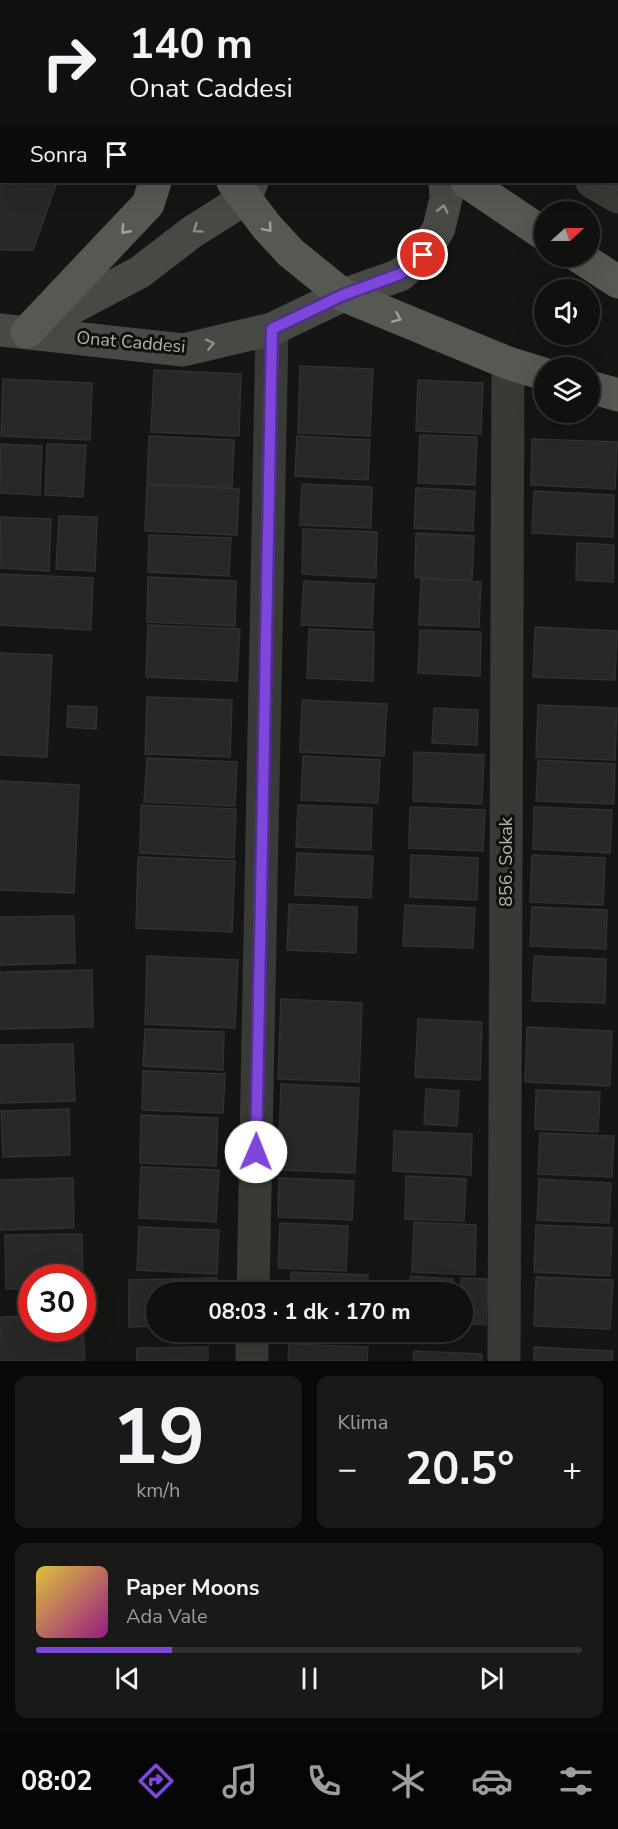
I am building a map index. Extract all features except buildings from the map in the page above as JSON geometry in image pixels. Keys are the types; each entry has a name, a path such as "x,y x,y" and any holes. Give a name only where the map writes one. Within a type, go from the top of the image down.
{"main road":[{"path":"14,331 148,204 155,183"},
{"name":"Onat Caddesi","path":"14,331 183,350 272,329 343,295 400,274 423,255 439,228 446,198 445,183"},
{"path":"468,183 534,227"},
{"path":"244,187 267,227 291,253 343,295 508,363 534,371"},
{"name":"Onat Caddesi","path":"14,331 140,272 192,232 244,187"},
{"path":"595,267 618,282"},
{"path":"600,390 618,395"}],"street":[{"path":"594,183 618,197"},
{"path":"253,1282 272,329"},
{"name":"856. Sokak","path":"504,1361 508,363"},
{"path":"252,1342 252,1361"}],"route":[{"path":"256,1152 272,329 343,295 400,274 423,255"}]}
